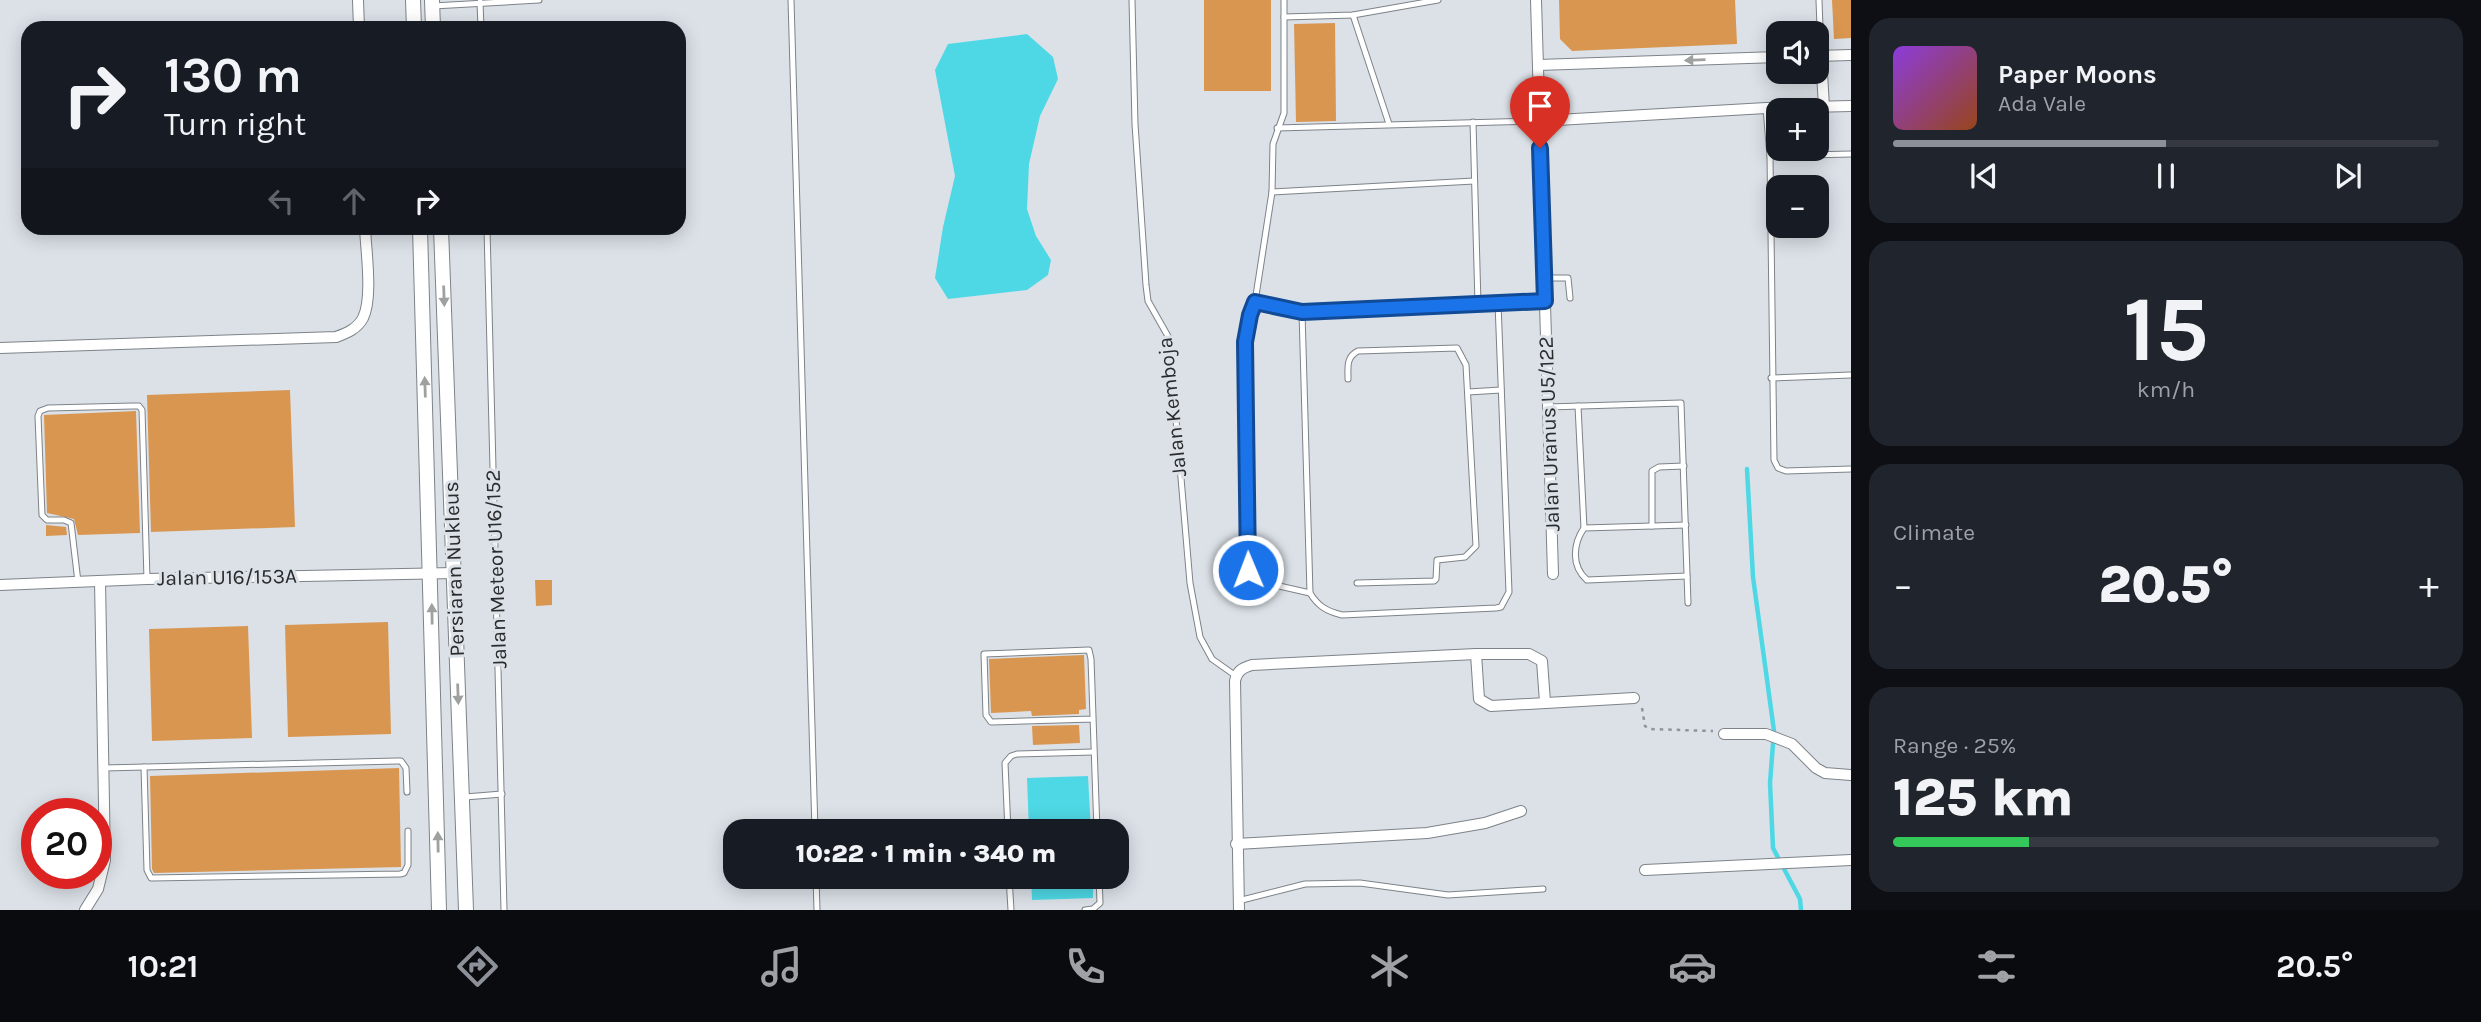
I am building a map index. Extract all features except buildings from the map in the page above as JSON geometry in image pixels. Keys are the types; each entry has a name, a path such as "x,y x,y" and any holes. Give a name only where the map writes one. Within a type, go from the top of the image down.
{"street":[{"path":"358,0 359,21"},
{"path":"413,0 414,21"},
{"name":"Jalan Uranus U5/122","path":"1536,0 1553,574"},
{"path":"433,3 433,21"},
{"path":"1829,56 1851,55"},
{"path":"1538,65 1766,58"},
{"path":"1829,107 1851,106"},
{"path":"1540,121 1766,108"},
{"path":"0,348 335,337 349,333 358,325 367,305 365,235"},
{"name":"Persiaran Nukleus","path":"420,235 439,910"},
{"name":"Persiaran Nukleus","path":"441,235 466,910"},
{"name":"Jalan U16/153A","path":"0,584 454,573"},
{"path":"85,910 97,889 106,860 100,581"},
{"path":"1476,654 1477,687 1479,699 1483,703 1501,706 1634,698"},
{"path":"1238,905 1236,676 1242,668 1252,665 1476,654 1536,656 1542,661 1545,702"},
{"path":"1724,734 1766,734 1792,744 1816,768 1825,773 1851,775"},
{"path":"1236,844 1427,833 1485,823 1521,811"},
{"path":"1645,870 1851,860"}],"lane":[{"path":"433,3 538,0"},
{"path":"790,0 815,819"},
{"name":"Jalan Kemboja","path":"1132,0 1135,124 1146,285 1148,301 1169,338 1190,583 1200,637 1220,667 1236,676"},
{"path":"1284,0 1284,113 1273,144 1272,192 1255,302 1245,342 1248,570 1253,580 1310,593"},
{"path":"1284,17 1353,15 1438,0"},
{"path":"1819,0 1819,21"},
{"path":"480,2 481,21"},
{"path":"1353,15 1388,124"},
{"path":"1278,128 1540,121"},
{"path":"1473,122 1478,304"},
{"path":"1829,155 1851,154"},
{"path":"1770,161 1774,460 1778,468 1786,471 1851,469"},
{"path":"1272,192 1474,181"},
{"name":"Jalan Meteor U16/152","path":"487,235 504,910"},
{"path":"1544,278 1567,278 1570,298"},
{"path":"1255,302 1302,312 1545,301"},
{"path":"1302,312 1310,593 1317,604 1328,612 1342,615 1501,607 1509,592 1498,303"},
{"path":"1348,379 1349,360 1357,351 1451,346 1457,348 1466,365 1476,546 1465,557 1437,560 1434,581 1357,583"},
{"path":"1771,378 1851,375"},
{"path":"1468,392 1501,390"},
{"path":"1548,407 1681,403 1688,603"},
{"path":"78,582 71,523 64,520 47,520 42,515 38,416 40,411 48,408 139,406 142,410 147,579"},
{"path":"1578,406 1584,528 1575,551 1581,574 1587,579 1687,576"},
{"path":"1652,526 1652,471 1659,467 1684,466"},
{"path":"1584,528 1685,525"},
{"path":"1093,719 991,722 986,715 984,654 1089,650 1093,719 1096,819"},
{"path":"1007,819 1005,763 1010,756 1093,752"},
{"path":"104,768 397,761 406,768 407,792"},
{"path":"144,767 147,870 151,878 400,874 404,873 408,865 408,831"},
{"path":"461,797 502,794"},
{"path":"1238,905 1306,884 1360,883 1448,895 1543,889"},
{"path":"816,889 817,910"},
{"path":"1010,889 1011,910"},
{"path":"1085,910 1100,904 1099,889"}],"path":[{"path":"1634,698 1641,703 1645,726 1649,729 1710,730 1724,734"}],"water":[{"path":"1027,34 1053,57 1058,79 1040,116 1029,164 1027,209 1036,236 1051,260 1048,275 1027,290 948,299 935,278 955,176 935,70 948,44"},
{"path":"1088,776 1090,819 1029,819 1027,778"},
{"path":"1032,889 1093,889 1093,898 1032,900"}],"waterway":[{"path":"1747,469 1753,577 1774,731 1770,783 1773,848 1800,899 1801,910"}],"route":[{"path":"1248,570 1245,342 1255,302 1302,312 1545,301 1540,148"}]}
